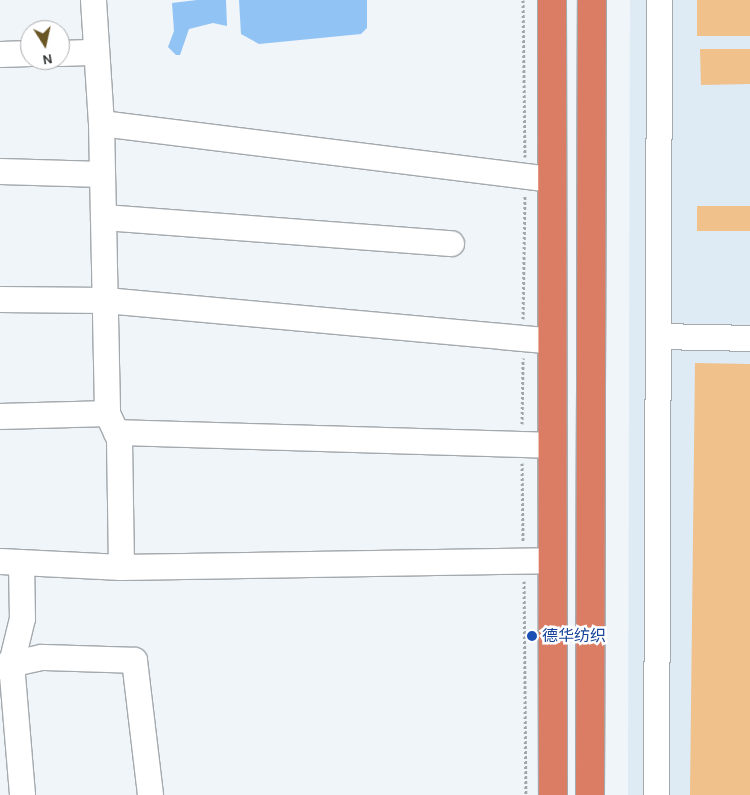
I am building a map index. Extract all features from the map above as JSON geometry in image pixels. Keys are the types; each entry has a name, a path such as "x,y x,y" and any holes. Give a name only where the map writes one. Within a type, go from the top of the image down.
{"highway":[{"path":"552,0 551,445 553,795"},
{"path":"590,795 592,0"}],"street":[{"path":"93,0 101,123 105,300 111,422 119,439 121,567"},
{"path":"656,795 660,0"},
{"path":"70,53 96,52"},
{"path":"0,54 20,53"},
{"path":"101,123 552,179"},
{"path":"0,171 102,174"},
{"path":"103,217 451,243"},
{"path":"0,299 105,300 552,341"},
{"path":"658,336 750,338"},
{"path":"0,416 522,445 551,445"},
{"path":"22,795 5,665 22,618 10,562 121,567 552,560"},
{"path":"5,665 41,657 134,660 150,795"}],"path":[{"path":"524,0 525,175 522,445 526,795"}],"shaded area":[{"path":"630,0 750,0 750,795 628,795"}],"water":[{"path":"197,0 226,0 227,26 213,23 189,29 180,55 176,55 168,47 174,31 172,3"},
{"path":"239,0 367,0 367,28 361,34 259,44 241,34"}],"building":[{"path":"697,0 750,0 750,36 697,36"},
{"path":"700,49 750,49 750,84 701,85"},
{"path":"697,206 750,206 750,231 697,231"},
{"path":"695,363 750,364 750,795 690,795"}],"place":[{"name":"德华纺织","path":"532,636"}]}
